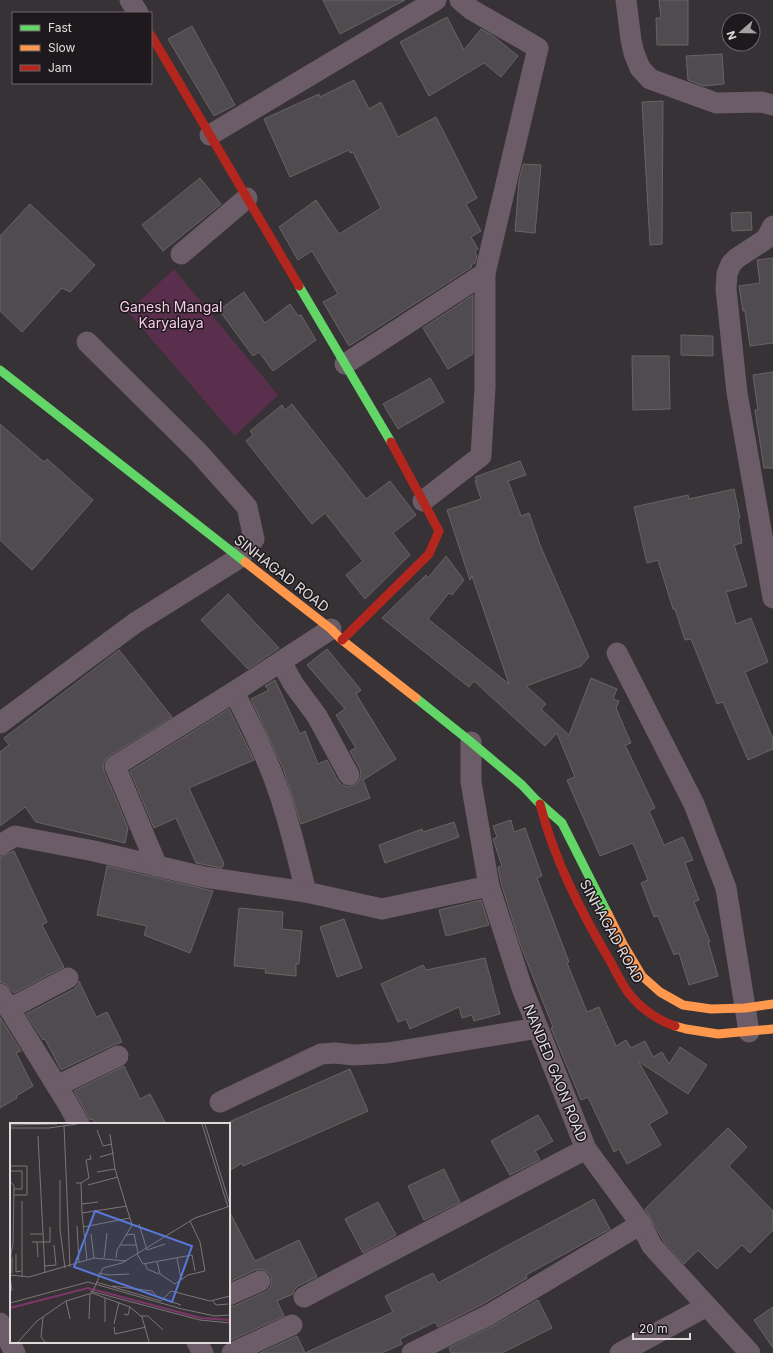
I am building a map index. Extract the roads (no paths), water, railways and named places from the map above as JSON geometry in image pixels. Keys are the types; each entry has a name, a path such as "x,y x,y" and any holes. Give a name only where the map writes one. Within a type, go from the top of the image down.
{"main road":[{"path":"152,38 390,442 439,531 430,554 336,635"},
{"name":"SINHAGAD ROAD","path":"0,370 472,742 562,822 610,919 642,976 660,992 683,1005 711,1009 745,1008 773,1004"},
{"name":"SINHAGAD ROAD","path":"540,804 547,832 561,867 592,930 630,995 657,1018 686,1029 718,1034 773,1029"}],"street":[{"path":"130,0 137,12"},
{"path":"210,135 436,0"},
{"path":"423,501 481,456 485,387 486,273 538,48 472,10 460,0"},
{"path":"626,0 634,53 640,68 650,79 716,102 761,102 773,105"},
{"path":"181,254 247,198"},
{"path":"773,226 766,239 737,258 731,264 727,274 726,289 737,393 773,598"},
{"path":"344,364 486,273"},
{"path":"0,723 135,623 239,558 254,539 246,507 198,452 87,342"},
{"path":"157,866 115,766 281,662 336,635"},
{"path":"617,653 694,804 726,888 749,1032"},
{"path":"281,662 294,685 317,716 349,775"},
{"path":"234,692 268,762 277,785 306,892"},
{"name":"NANDED GAON ROAD","path":"472,742 471,782 489,886 522,988 586,1149 641,1224 652,1246 750,1353"},
{"path":"0,845 15,836 94,851 204,877 306,892 382,909 489,886"},
{"path":"68,978 4,1002 78,1123"},
{"path":"220,1102 321,1054 336,1053 354,1055 388,1053 538,1028"},
{"path":"57,1086 118,1056"},
{"path":"304,1297 586,1149"},
{"path":"412,1353 489,1315 641,1224"},
{"path":"230,1295 260,1281"},
{"path":"620,1353 707,1306"},
{"path":"0,1322 10,1343"},
{"path":"232,1353 292,1325"},
{"path":"10,1343 15,1353"},
{"path":"198,1343 203,1353"}],"park label":[{"name":"Ganesh Mangal Karyalaya","path":"171,314"}]}
